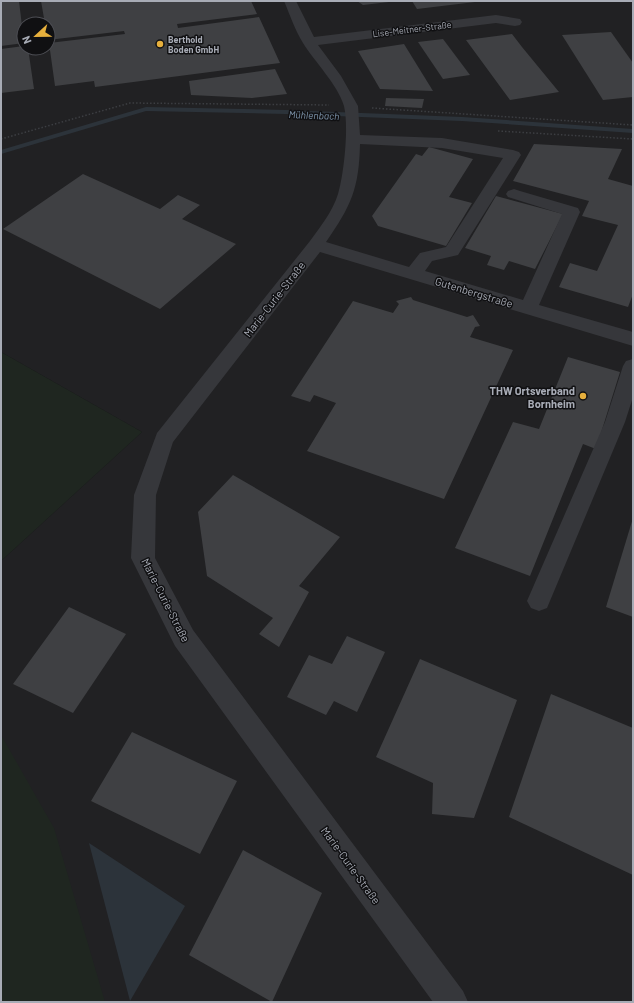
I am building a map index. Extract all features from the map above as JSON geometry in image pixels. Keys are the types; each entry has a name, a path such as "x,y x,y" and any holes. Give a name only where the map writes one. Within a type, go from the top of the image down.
{"street":[{"path":"290,1 309,42 334,76 352,123 442,143 513,155 452,251 426,257 413,274"},
{"name":"Lise-Meitner-Straße","path":"309,42 496,19 515,22"},
{"name":"Marie-Curie-Straße","path":"352,123 352,160 346,195 335,216 316,245 164,439 145,496 143,558 184,638 452,1002"},
{"path":"514,194 572,212 528,308"},
{"name":"Gutenbergstraße","path":"316,245 633,339"},
{"path":"539,601 615,422 633,366"}],"path":[{"path":"1,139 130,103 283,104 352,123 633,125"}],"shaded area":[{"path":"1,1 633,1 633,1002 1,1002 1,561 142,432 1,352"},
{"path":"1,352 142,432 1,561"},
{"path":"1,735 54,828 105,1002 1,1002"},
{"path":"89,843 185,906 130,1001"}],"building":[{"path":"19,1 21,16 16,16 16,44 1,46 1,2"},
{"name":"Berthold Boden GmbH","path":"41,1 251,1 257,14 177,24 178,28 259,17 280,63 95,87 94,81 55,86 51,56 56,56 56,42 125,34 124,31 56,39 56,16 44,16"},
{"path":"357,1 389,1 389,2 363,5"},
{"path":"412,1 475,1 475,2 417,9"},
{"path":"611,32 633,63 633,97 603,100 562,35"},
{"path":"512,34 559,92 510,100 466,40"},
{"path":"443,39 470,75 443,79 418,42"},
{"path":"404,44 433,91 380,89 358,51"},
{"path":"16,47 16,56 29,56 34,89 1,93 1,49"},
{"path":"275,69 287,94 252,98 191,95 189,81"},
{"path":"386,98 424,99 422,108 385,106"},
{"path":"534,144 622,149 608,179 633,186 633,294 628,307 559,287 570,263 597,271 618,225 582,216 589,201 513,181"},
{"path":"429,147 473,159 449,197 472,203 446,246 378,226 372,216 416,154 422,156"},
{"path":"83,174 160,209 178,195 200,205 182,219 236,244 160,309 3,229"},
{"path":"496,196 563,214 535,269 509,261 504,270 487,265 491,256 465,248"},
{"path":"411,297 413,300 467,317 473,315 480,326 475,327 470,337 513,350 444,499 307,451 336,403 314,395 310,402 291,396 353,301 393,313 399,304 396,301"},
{"path":"568,357 620,372 596,449 583,444 530,576 455,548 513,422 539,429"},
{"path":"233,475 340,537 299,586 309,592 279,647 259,634 273,618 207,576 198,512"},
{"path":"633,518 633,617 606,607"},
{"path":"69,607 126,634 73,713 13,684"},
{"path":"347,636 385,652 357,712 334,701 326,715 287,697 309,655 332,664"},
{"path":"420,659 517,700 474,818 432,814 433,783 376,757"},
{"path":"551,694 633,728 633,875 509,817"},
{"path":"132,732 237,781 200,854 91,801"},
{"path":"243,850 322,893 272,1002 189,955"}],"waterway":[{"name":"Mühlenbach","path":"1,152 146,109 286,112 462,119 633,131"}],"place":[{"name":"Berthold Boden GmbH","path":"160,44"},
{"name":"THW Ortsverband Bornheim","path":"583,396"}]}
